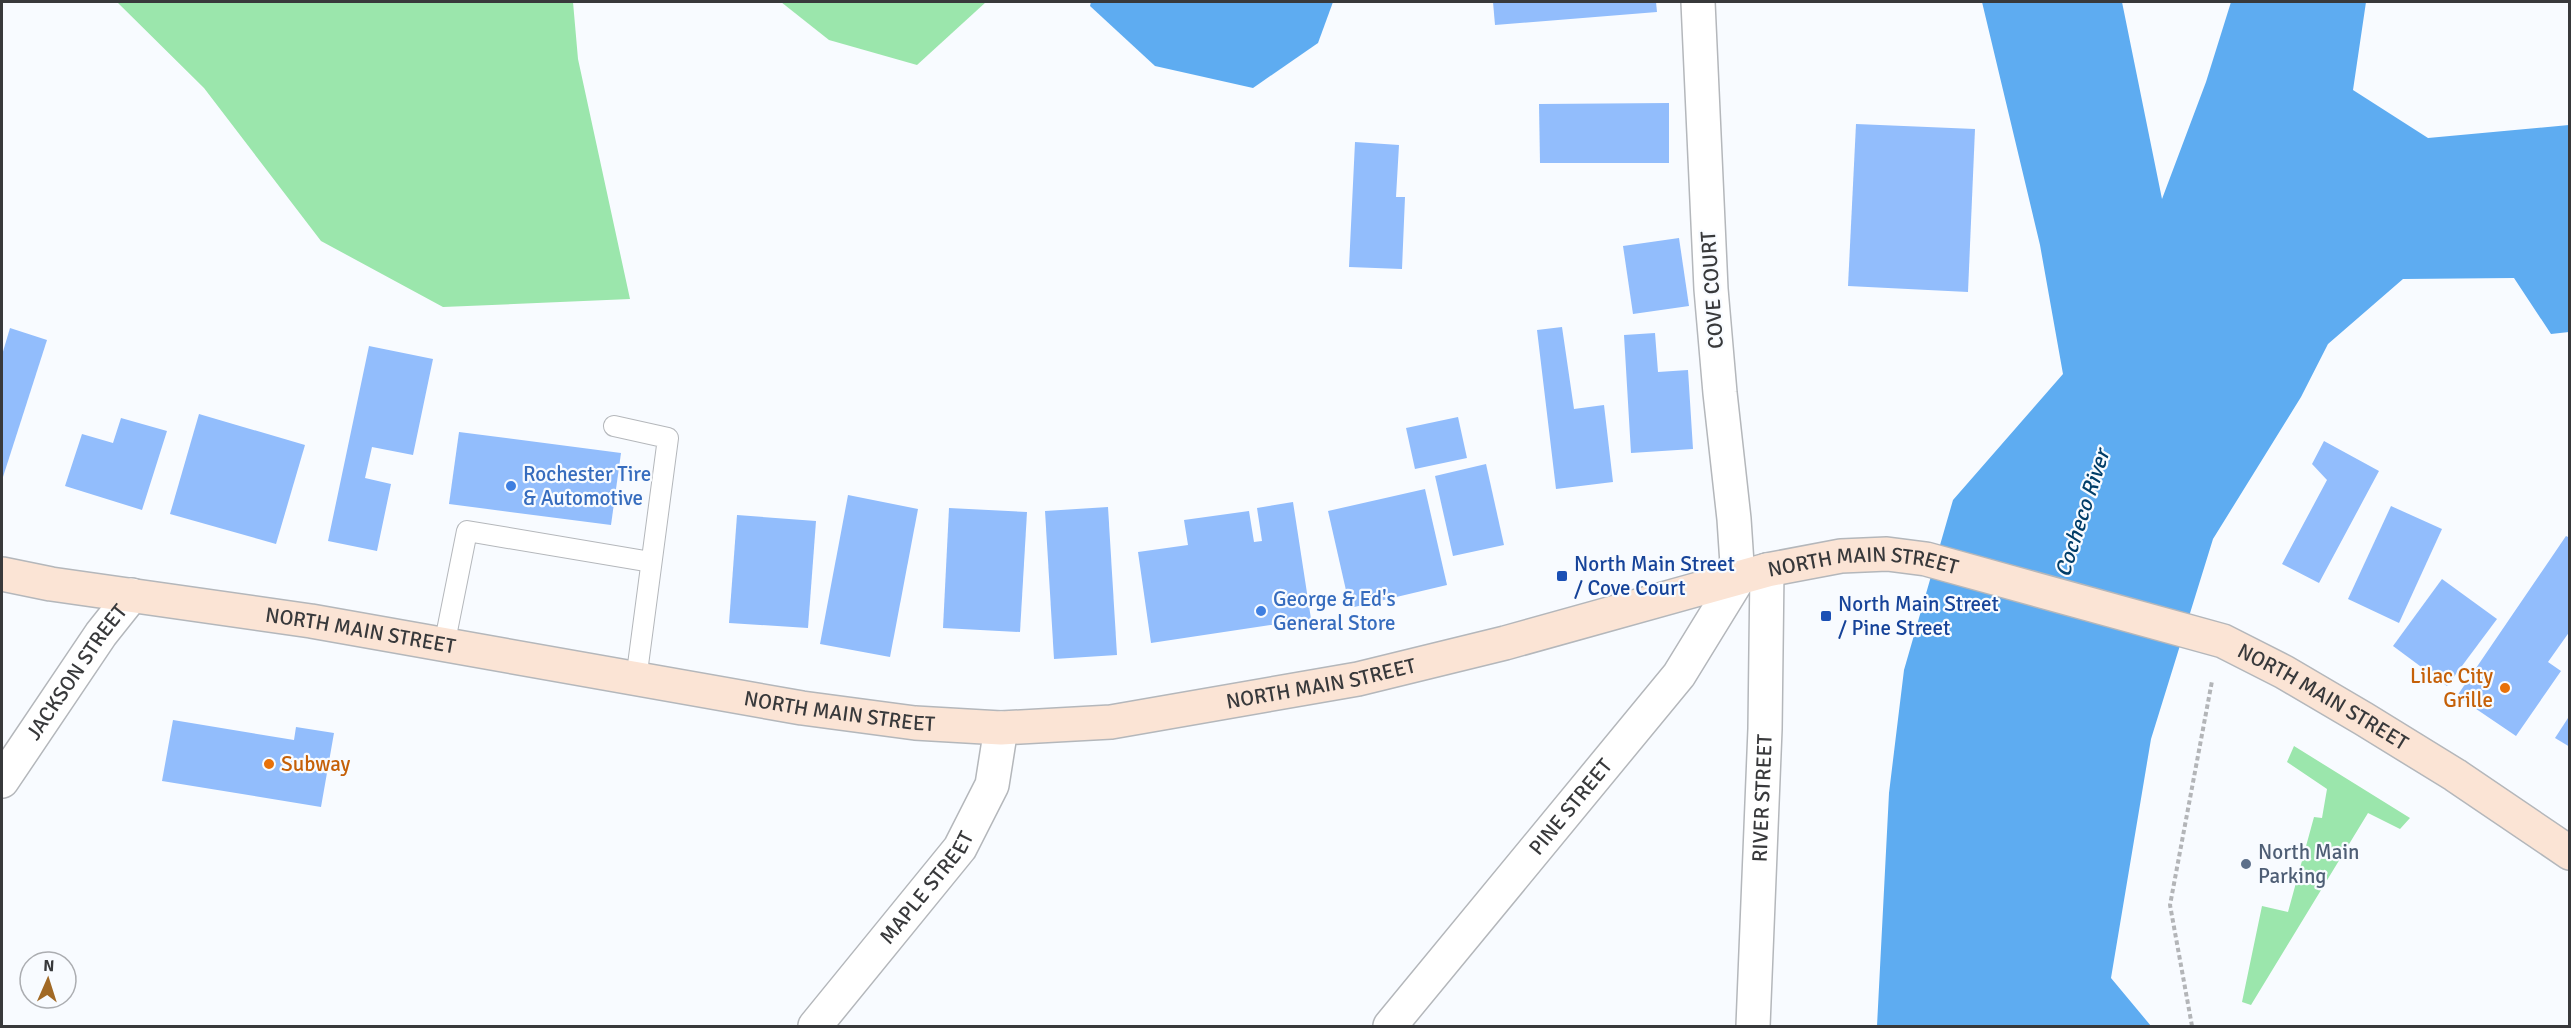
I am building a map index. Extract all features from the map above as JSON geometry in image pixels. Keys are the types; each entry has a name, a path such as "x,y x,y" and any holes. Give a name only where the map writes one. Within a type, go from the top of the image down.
{"main road":[{"name":"NORTH MAIN STREET","path":"2,574 51,584 311,621 802,708 915,723 1001,728 1111,722 1358,679 1505,643 1753,574 1841,556 1887,554 1926,559 2223,641 2284,672 2364,719 2455,775 2570,853"}],"street":[{"name":"COVE COURT","path":"1698,2 1711,288 1720,393 1734,519 1753,574"},
{"name":"PINE STREET","path":"1389,1026 1679,675 1753,574"},
{"name":"RIVER STREET","path":"1753,574 1765,729 1753,1026"},
{"name":"JACKSON STREET","path":"2,781 101,634 132,594"},
{"name":"MAPLE STREET","path":"815,1026 960,848 992,785 1001,728"}],"lane":[{"path":"614,426 668,438 636,680"},
{"path":"444,645 467,531 651,562"}],"path":[{"path":"2192,1026 2170,905 2212,681"}],"green space":[{"path":"117,2 573,2 578,59 630,299 443,307 321,241 204,88"},
{"path":"781,2 986,2 917,65 829,40"},
{"path":"2294,746 2410,818 2400,829 2368,813 2251,1005 2242,1002 2262,906 2288,912 2314,817 2322,818 2327,789 2287,762"}],"water":[{"path":"1091,2 1333,2 1318,43 1253,88 1155,66 1090,6"},
{"name":"Cocheco River","path":"1982,2 2122,2 2162,199 2206,82 2231,2 2366,2 2353,90 2428,138 2569,125 2569,332 2551,334 2514,278 2403,279 2328,344 2301,397 2213,539 2151,739 2111,978 2151,1026 1877,1026 1889,793 1904,670 1953,500 2063,374 2040,245"}],"building":[{"path":"1493,2 1656,2 1657,12 1495,25"},
{"path":"1669,103 1669,163 1540,163 1539,104"},
{"path":"1856,124 1975,129 1968,292 1848,286"},
{"path":"1355,142 1399,145 1396,197 1405,197 1402,269 1349,267"},
{"path":"1679,238 1689,306 1633,314 1623,246"},
{"path":"1562,327 1574,409 1604,405 1613,482 1556,489 1537,330"},
{"path":"10,328 47,340 2,480 2,355"},
{"path":"1655,333 1658,372 1688,370 1693,449 1631,453 1624,335"},
{"path":"369,346 433,359 413,455 372,447 365,478 391,484 377,551 328,541"},
{"path":"199,414 305,445 276,544 170,514"},
{"path":"1458,417 1467,458 1415,469 1406,428"},
{"path":"121,418 167,431 142,510 65,486 82,434 113,443"},
{"path":"459,432 621,453 611,525 449,504"},
{"path":"2324,441 2379,471 2319,583 2282,564 2327,480 2312,464"},
{"path":"1486,464 1504,545 1453,556 1435,476"},
{"path":"1425,489 1447,585 1350,608 1328,511"},
{"path":"848,495 918,509 890,657 820,644"},
{"path":"1293,502 1311,619 1151,643 1138,552 1188,545 1184,520 1249,511 1254,542 1262,541 1257,508"},
{"path":"2391,506 2442,529 2399,623 2348,599"},
{"path":"1108,507 1117,655 1054,659 1045,511"},
{"path":"949,508 1027,512 1020,632 943,628"},
{"path":"737,515 816,521 808,628 729,623"},
{"path":"2566,536 2570,538 2570,631 2548,662 2561,671 2516,736 2457,696"},
{"path":"2442,579 2497,619 2447,686 2393,646"},
{"path":"2570,715 2570,747 2555,738"},
{"path":"173,720 294,740 296,727 334,733 321,807 162,781"}],"place":[{"name":"Rochester Tire & Automotive","path":"511,486"},
{"name":"North Main Street / Cove Court","path":"1562,576"},
{"name":"George & Ed's General Store","path":"1261,611"},
{"name":"North Main Street / Pine Street","path":"1826,616"},
{"name":"Lilac City Grille","path":"2505,688"},
{"name":"Subway","path":"269,764"},
{"name":"North Main Parking","path":"2246,864"}]}
